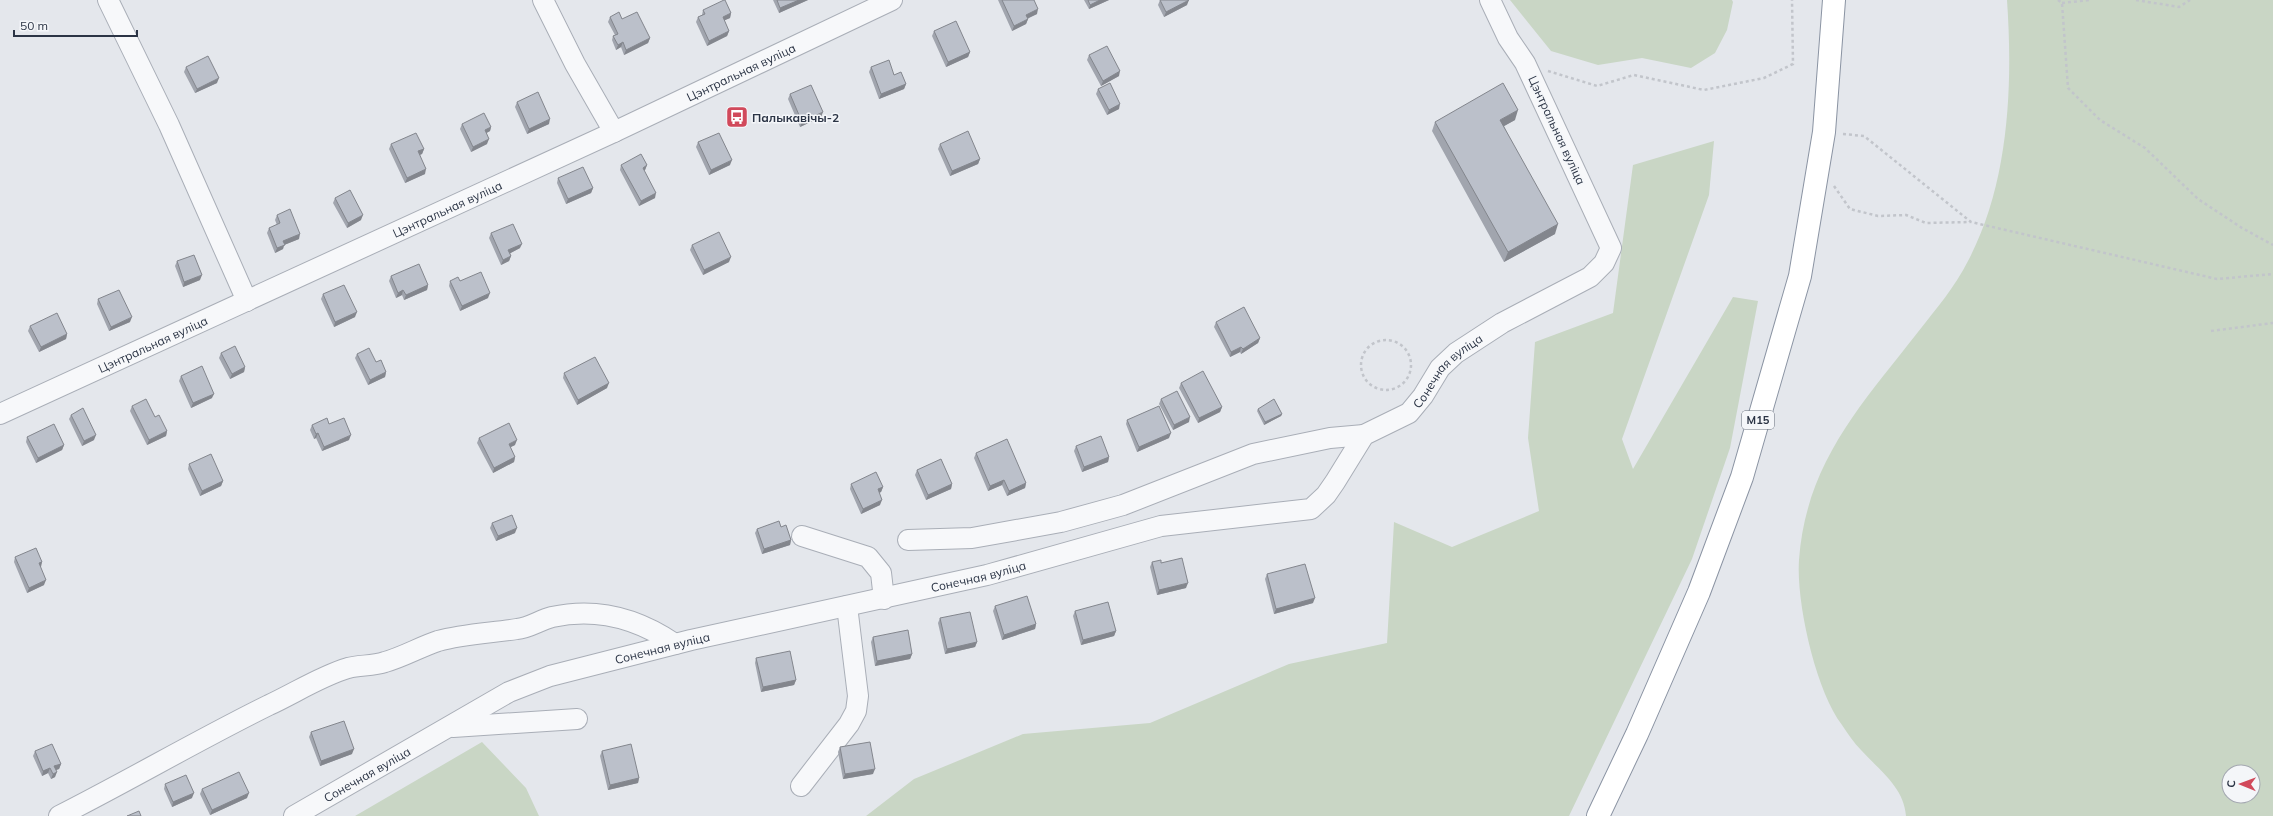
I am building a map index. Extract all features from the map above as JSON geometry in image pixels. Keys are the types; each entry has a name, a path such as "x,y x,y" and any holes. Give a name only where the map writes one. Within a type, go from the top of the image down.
{"highway":[{"name":"М15","path":"1598,816 1638,734 1699,592 1742,477 1800,276 1820,165 1834,0"}],"street":[{"path":"108,0 169,125 247,301"},
{"path":"543,0 575,64 614,132"},
{"name":"Цэнтральная вуліца","path":"0,414 614,132 892,0"},
{"name":"Цэнтральная вуліца","path":"1490,0 1508,38 1525,62 1551,121 1604,231 1611,248 1604,264"},
{"name":"Сонечная вуліца","path":"294,816 449,728 509,692 550,676 675,644 987,576 1161,526 1311,509 1332,486 1364,435 1409,413 1423,396 1440,368 1456,353 1502,323 1590,277 1604,264"},
{"path":"908,540 972,538 1061,522 1123,505 1252,454 1330,438 1364,435"},
{"path":"802,536 868,557 882,573 884,599"},
{"path":"801,786 849,724 856,711 858,696 847,606"},
{"path":"59,816 131,780 224,728 322,679 348,668 384,662 438,641 489,632 520,629 550,618 577,612 598,613 623,618 656,631 675,644"},
{"path":"449,728 578,719"}],"path":[{"path":"1525,62 1566,78 1597,86 1634,75 1704,90 1764,78 1794,64 1792,0"},
{"path":"2058,0 2062,2 2090,0"},
{"path":"2136,0 2179,7 2190,0"},
{"path":"2062,2 2068,88 2100,120 2145,148 2198,199 2242,228 2273,245"},
{"path":"1824,132 1864,136 1971,222"},
{"path":"1820,165 1850,209 1878,216 1906,215 1926,223 1971,222 2217,279 2273,274"},
{"path":"2211,331 2273,323"},
{"path":"1384,340 1399,344 1406,349 1411,363 1411,371 1402,384 1388,390 1373,386 1367,381 1361,367 1365,352 1370,346 1384,340"}],"green space":[{"path":"1510,0 1732,0 1733,2 1727,30 1715,53 1691,68 1642,58 1598,65 1551,51"},
{"path":"2007,0 2273,0 2273,816 1906,816 1901,796 1896,788 1856,744 1833,710 1816,669 1804,622 1799,578 1799,560 1804,525 1813,494 1825,464 1840,437 1876,385 1951,289 1963,271 1982,231 1992,200 2000,167 2005,134 2009,66"},
{"path":"1714,141 1709,195 1622,439 1633,469 1733,297 1758,301 1730,448 1692,559 1569,816 866,816 914,779 1023,734 1150,723 1289,664 1387,643 1394,522 1452,547 1539,511 1528,438 1535,342 1613,313 1633,165"},
{"path":"482,742 526,788 539,816 355,816"}],"building":[{"path":"724,0 731,13 723,17 729,31 709,41 698,17 705,14 703,10"},
{"path":"777,0 799,0 780,8"},
{"path":"1002,0 1034,0 1038,9 1026,15 1028,19 1014,26"},
{"path":"1088,0 1100,0 1090,5"},
{"path":"1160,0 1189,0 1166,12"},
{"path":"619,12 622,19 637,12 650,38 626,50 623,42 618,45 613,36 618,34 610,17"},
{"path":"956,21 970,52 948,62 934,31"},
{"path":"1107,46 1120,71 1103,81 1089,55"},
{"path":"208,56 219,78 197,89 186,67"},
{"path":"889,60 894,75 901,72 906,84 881,94 871,67"},
{"path":"1110,83 1120,104 1109,110 1098,89"},
{"path":"1503,83 1518,110 1500,120 1558,224 1508,252 1435,122"},
{"path":"811,85 823,112 802,122 790,94"},
{"path":"538,92 550,119 529,129 517,102"},
{"path":"484,113 491,127 485,130 489,139 473,147 462,124"},
{"path":"968,131 980,159 952,171 940,144"},
{"path":"416,133 424,149 418,151 426,169 407,178 391,144"},
{"path":"719,133 732,160 711,170 698,142"},
{"path":"641,154 647,165 643,168 656,193 641,201 621,165"},
{"path":"583,167 593,188 568,199 558,178"},
{"path":"350,190 363,215 348,223 335,198"},
{"path":"290,209 300,234 283,241 285,245 277,248 269,228 280,223 277,215"},
{"path":"513,224 522,244 508,250 511,256 503,260 491,233"},
{"path":"719,232 731,257 704,270 692,245"},
{"path":"194,255 202,275 184,282 177,261"},
{"path":"419,264 428,285 406,295 403,290 398,293 391,276"},
{"path":"481,272 490,293 462,306 450,281 458,277 460,281"},
{"path":"344,285 357,312 335,322 323,294"},
{"path":"119,290 132,317 111,327 98,299"},
{"path":"1244,307 1260,338 1243,349 1241,347 1231,352 1216,322"},
{"path":"57,313 67,334 41,347 30,326"},
{"path":"235,346 245,367 232,374 221,353"},
{"path":"369,348 376,362 381,360 386,372 370,380 357,354"},
{"path":"595,357 609,383 578,400 564,373"},
{"path":"202,366 214,394 193,403 181,376"},
{"path":"1203,371 1222,407 1199,418 1181,383"},
{"path":"1177,391 1190,417 1174,425 1161,399"},
{"path":"146,399 155,417 159,415 167,431 149,440 132,406"},
{"path":"1274,399 1282,414 1265,422 1258,409"},
{"path":"1159,406 1171,433 1139,447 1127,420"},
{"path":"83,408 96,435 84,441 71,415"},
{"path":"327,418 329,424 344,418 351,435 324,447 318,433 316,434 312,425"},
{"path":"509,423 517,440 509,444 515,457 494,468 479,438"},
{"path":"54,424 64,445 38,458 27,437"},
{"path":"1101,436 1109,457 1084,467 1076,446"},
{"path":"1007,439 1026,483 1009,491 1004,480 990,486 976,453"},
{"path":"211,454 223,481 202,491 189,464"},
{"path":"941,459 952,484 928,495 917,470"},
{"path":"876,472 883,487 878,489 882,500 863,509 851,484"},
{"path":"512,515 517,528 498,536 492,523"},
{"path":"779,521 781,527 786,525 791,540 764,549 757,529"},
{"path":"36,548 42,562 39,563 46,580 29,588 15,557"},
{"path":"1182,558 1188,583 1159,590 1152,562 1161,560 1161,563"},
{"path":"1305,564 1315,598 1276,609 1267,574"},
{"path":"1027,596 1036,624 1004,635 995,606"},
{"path":"1108,602 1116,631 1083,640 1075,611"},
{"path":"970,612 977,642 947,649 940,618"},
{"path":"908,630 912,654 877,661 873,637"},
{"path":"790,651 796,680 763,687 756,658"},
{"path":"344,721 354,749 321,761 311,732"},
{"path":"870,742 875,769 845,774 840,747"},
{"path":"52,744 61,764 54,766 57,772 53,774 50,768 43,771 35,751"},
{"path":"631,744 639,778 610,785 602,751"},
{"path":"239,772 249,793 212,810 202,789"},
{"path":"186,775 194,793 173,802 165,784"},
{"path":"139,811 141,816 127,816"}],"place":[{"name":"Палыкавічы-2","path":"737,117"}]}
